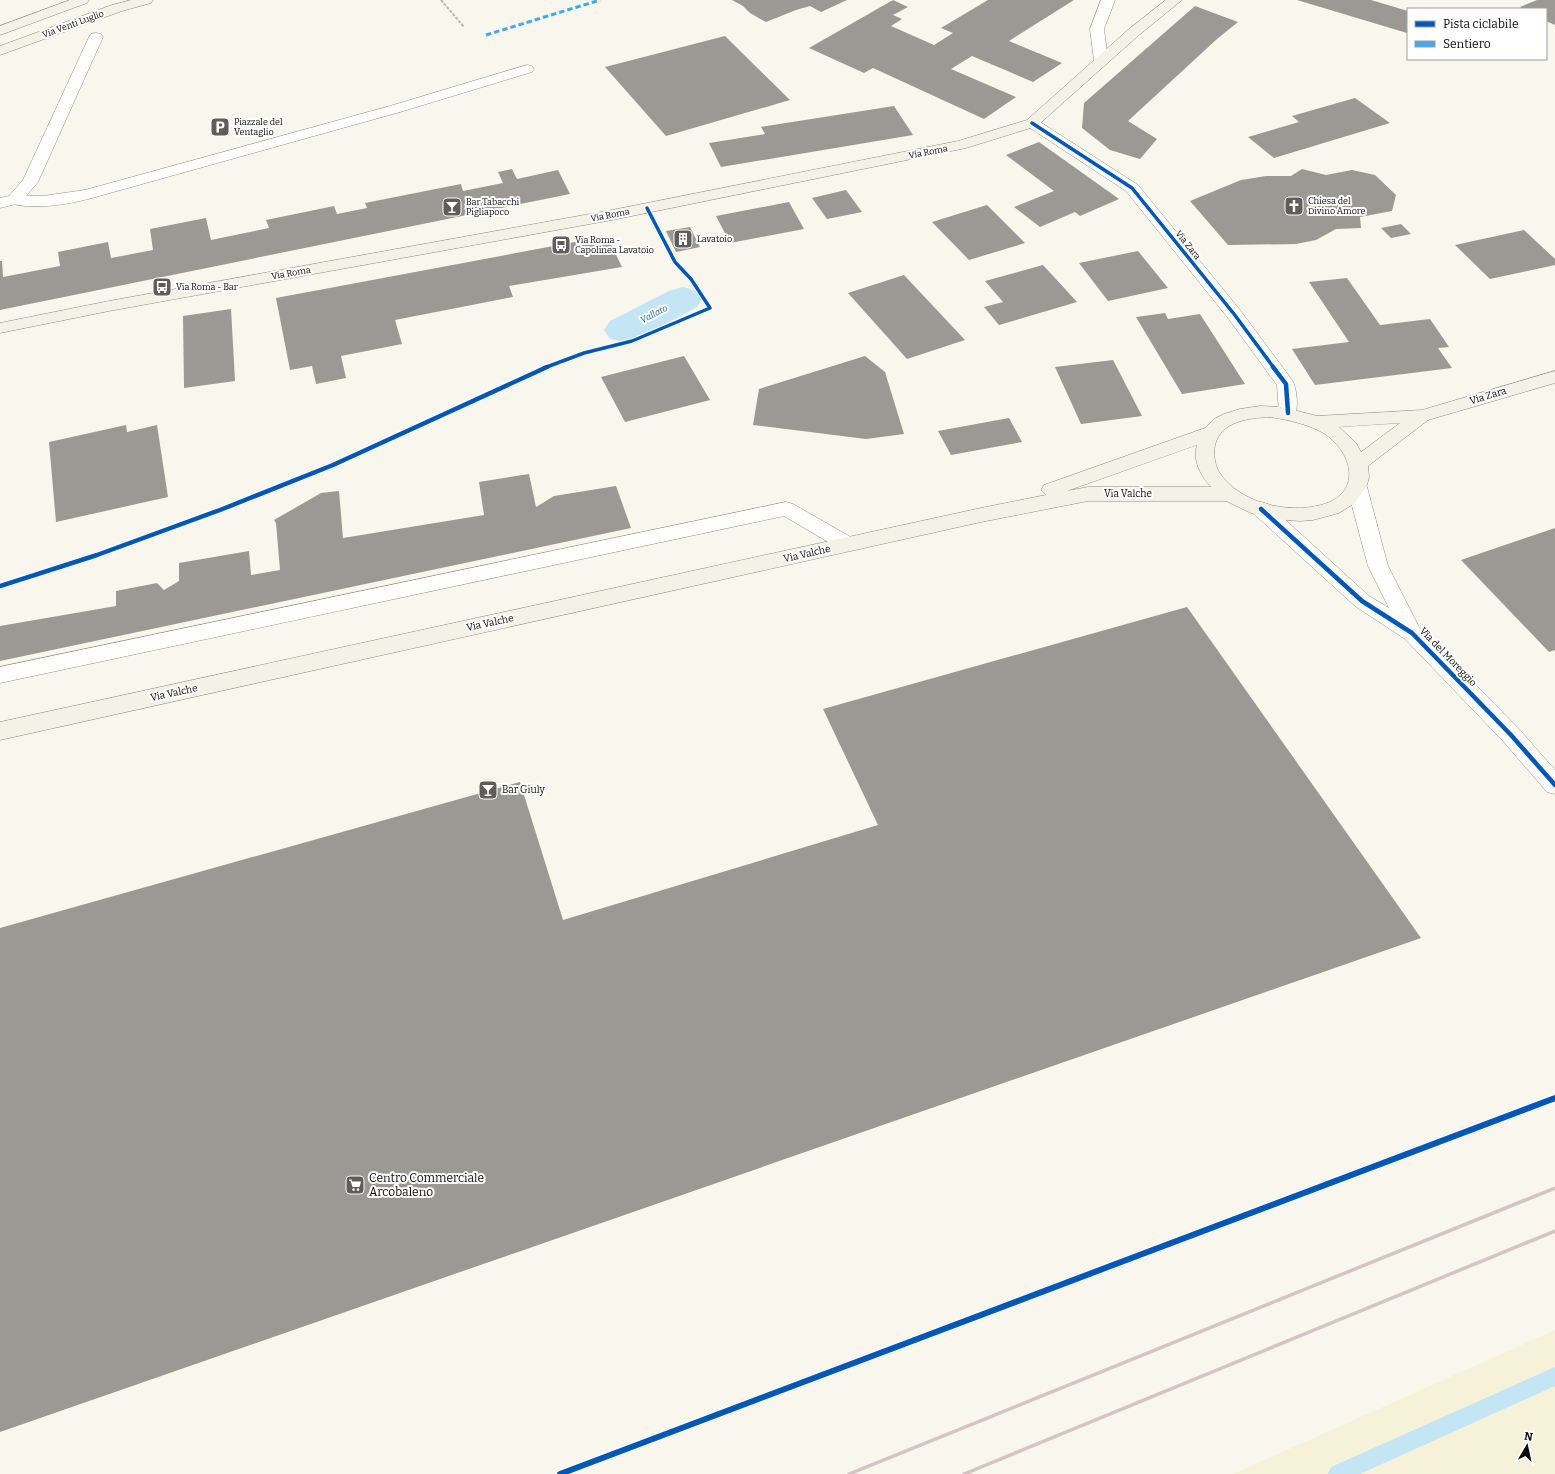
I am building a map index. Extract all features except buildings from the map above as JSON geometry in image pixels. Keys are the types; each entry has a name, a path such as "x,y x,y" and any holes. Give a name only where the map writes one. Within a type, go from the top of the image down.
{"main road":[{"name":"Via Venti Luglio","path":"0,31 82,0"},
{"name":"Via Venti Luglio","path":"0,51 53,30 117,8 146,0"},
{"name":"Via Roma","path":"0,328 116,304 619,213 961,145 1032,123 1101,61 1175,0"},
{"name":"Via Zara","path":"1316,422 1422,416 1555,376"},
{"path":"1270,411 1288,413 1316,422 1331,430 1344,441 1353,452 1358,464 1360,476 1357,486 1349,498 1336,507 1305,515 1283,514 1261,509 1230,494 1212,476 1204,454 1206,444 1210,434 1217,426 1226,420 1253,412 1270,411"},
{"name":"Via Zara","path":"1358,464 1422,416"},
{"name":"Via Valche","path":"981,515 1210,434"},
{"name":"Via Valche","path":"0,731 847,544 1088,494 1230,494"}],"street":[{"path":"1101,61 1097,29 1108,0"},
{"path":"7,202 30,182 96,37"},
{"path":"7,202 43,201 86,195 387,111 527,69"},
{"name":"Via Zara","path":"1032,123 1132,188 1234,314 1286,384 1288,413"},
{"name":"Via del Moreggio","path":"1357,486 1378,566 1412,633"},
{"path":"0,675 786,509 847,544"},
{"name":"Via del Moreggio","path":"1261,509 1362,601 1412,633 1511,735 1555,784"}],"path":[{"path":"441,0 464,27"}],"shaded area":[{"path":"1555,1330 1555,1474 1233,1474"}],"waterway":[{"name":"Vallato","path":"624,330 683,299"},
{"path":"1338,1474 1555,1376"}],"railway":[{"path":"849,1474 1555,1188"},
{"path":"964,1474 1555,1231"}],"marked path":[{"path":"486,35 600,0"}],"cycle path":[{"path":"1032,123 1132,188 1234,314 1286,384 1288,413"},
{"path":"0,586 97,555 220,510 333,465 535,371 584,353 632,341 710,308 691,279 675,262 647,208"},
{"path":"1261,509 1362,601 1412,633 1511,735 1555,785"},
{"path":"560,1474 1555,1098"}],"place":[{"name":"Piazzale del Ventaglio","path":"220,127"},
{"name":"Chiesa del Divino Amore","path":"1294,206"},
{"name":"Bar Tabacchi Pigliapoco","path":"452,207"},
{"name":"Lavatoio","path":"683,239"},
{"name":"Via Roma - Capolinea Lavatoio","path":"561,245"},
{"name":"Via Roma - Bar","path":"162,287"},
{"name":"Bar Giuly","path":"488,790"},
{"name":"Centro Commerciale Arcobaleno","path":"355,1185"}]}
